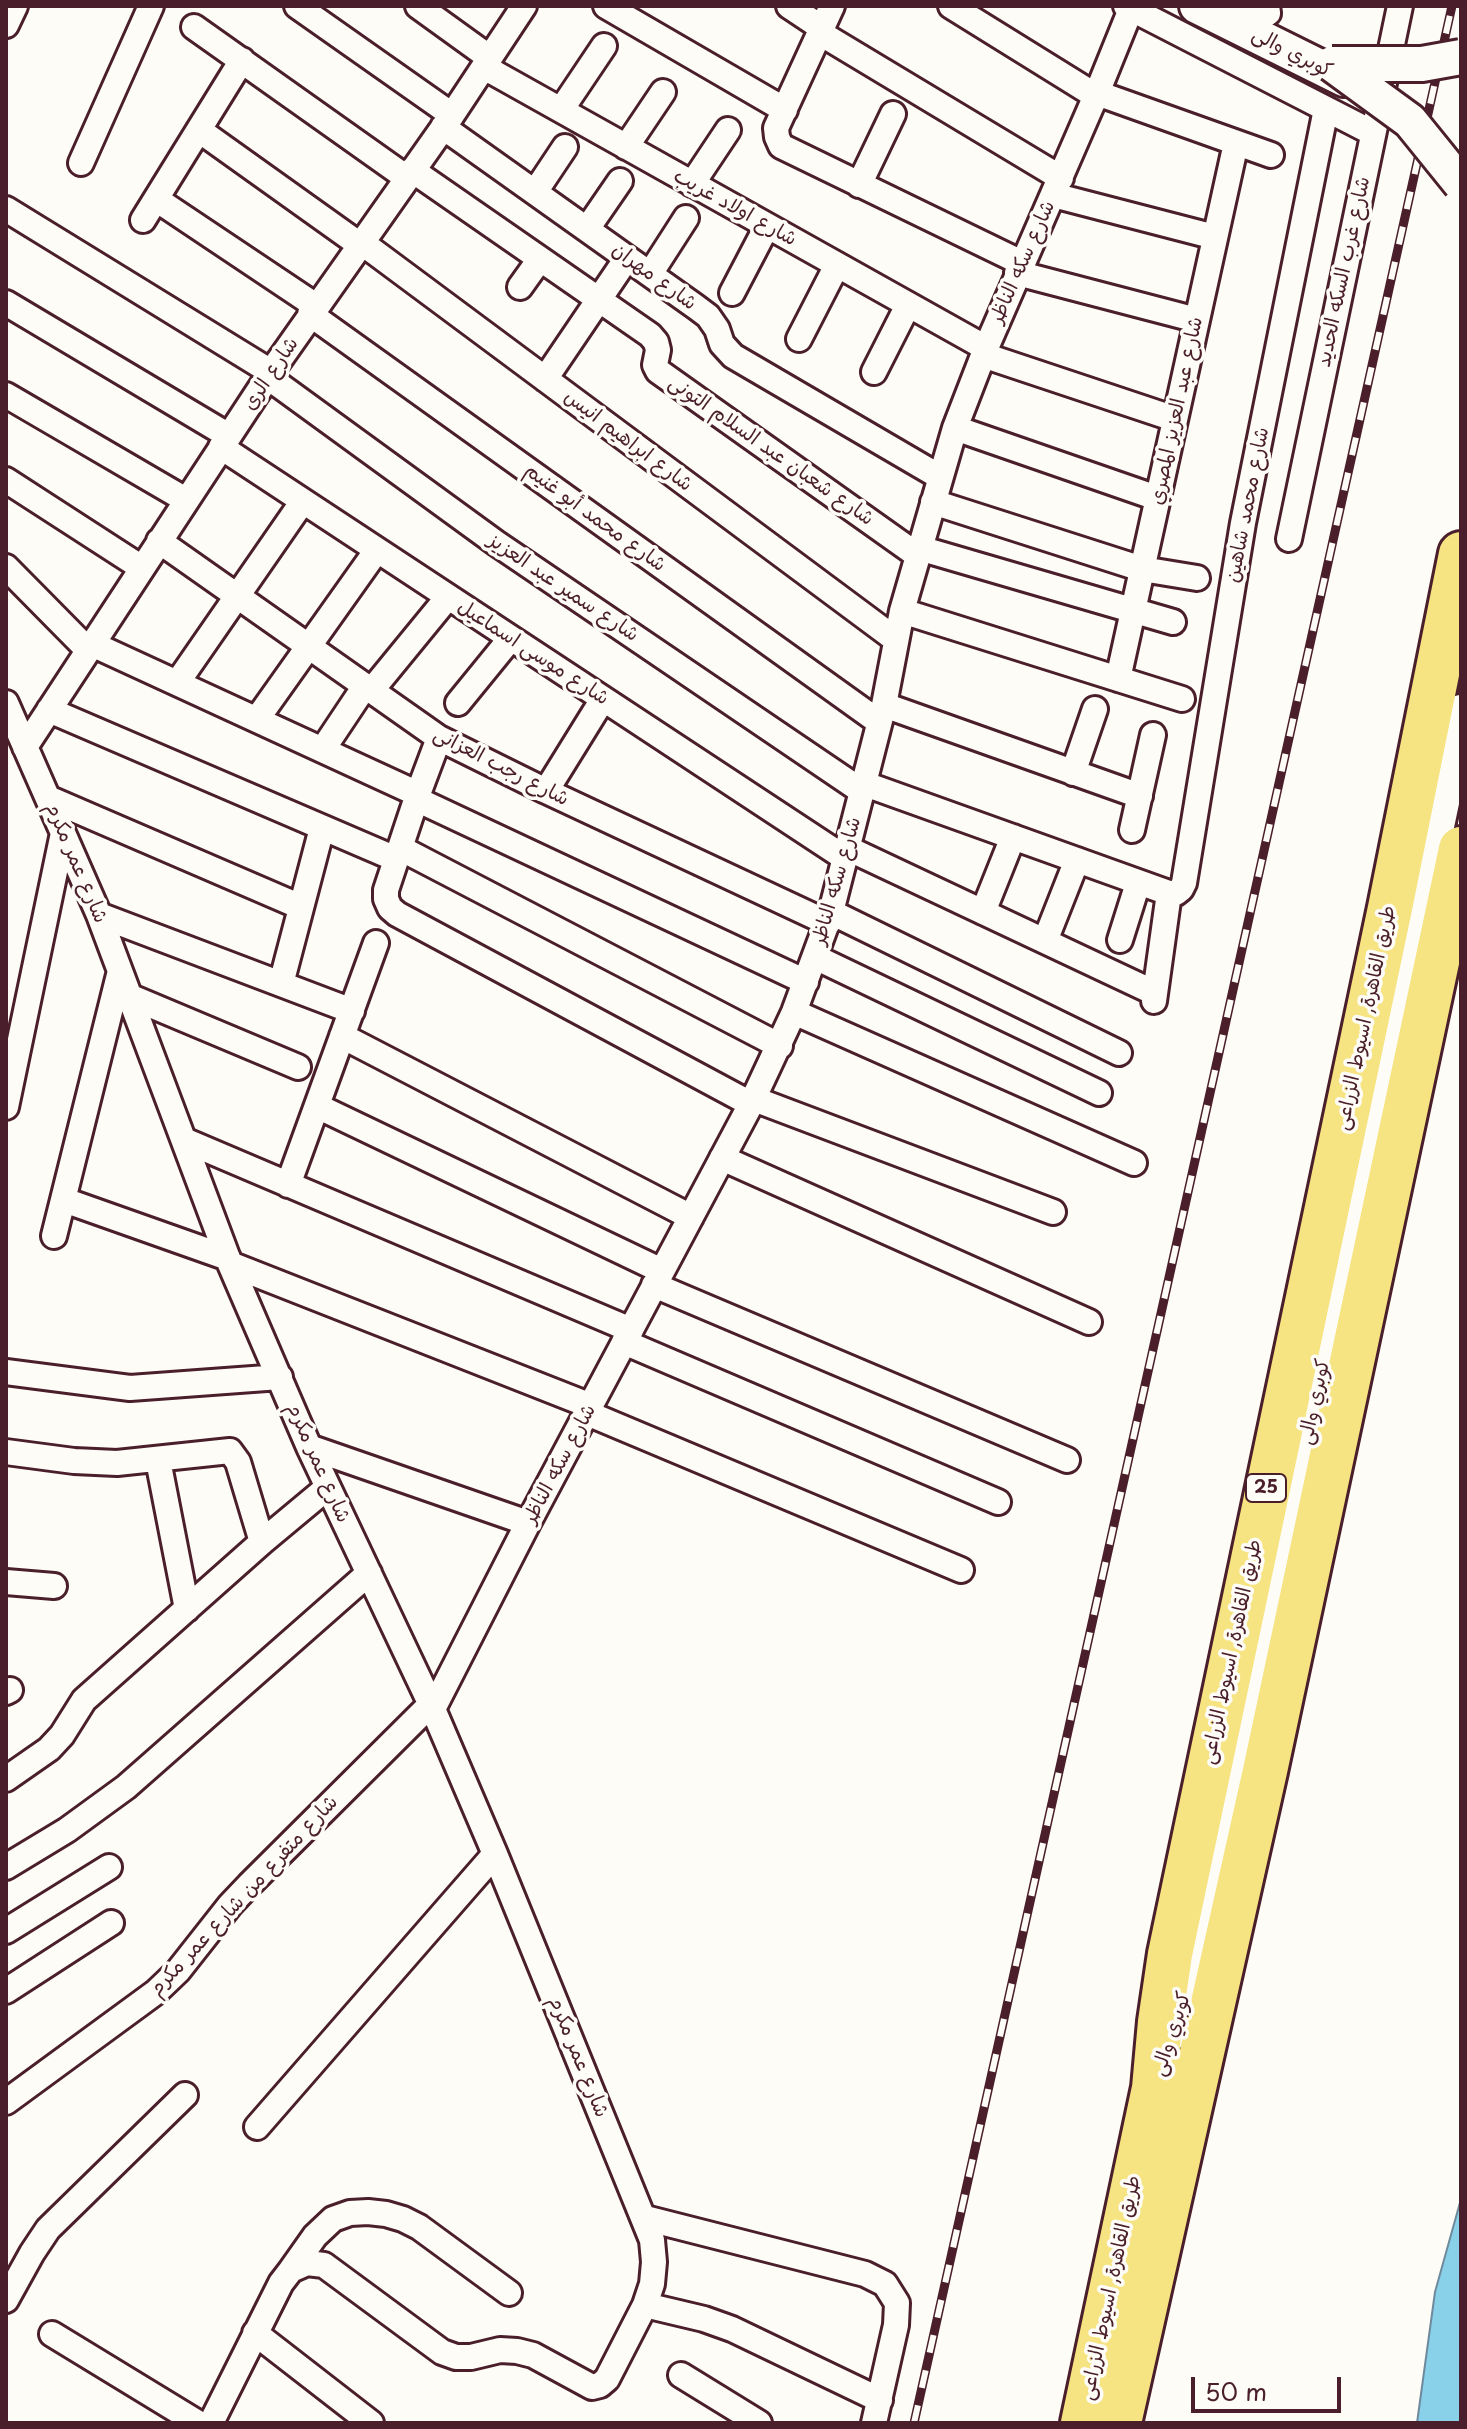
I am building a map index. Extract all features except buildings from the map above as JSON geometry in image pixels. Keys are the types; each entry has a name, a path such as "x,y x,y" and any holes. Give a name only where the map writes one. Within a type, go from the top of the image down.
{"highway":[{"name":"طريق القاهرة, اسيوط الزراعى","path":"1083,2423 1154,2088 1170,1954 1390,908 1461,554"},
{"name":"طريق القاهرة, اسيوط الزراعى","path":"1119,2423 1265,1771 1461,849"}],"main road":[{"name":"كوبري والى","path":"1197,6 1338,72 1403,128 1461,201"},
{"name":"كوبري والى","path":"1211,6 1338,72 1410,121 1461,184"},
{"name":"كوبري والى","path":"1338,72 1461,57"},
{"name":"كوبري والى","path":"1338,72 1422,79 1461,73"},
{"name":"كوبري والى","path":"1154,2088 1196,1961 1208,1913 1461,712"},
{"path":"1419,1049 1461,795"}],"street":[{"path":"6,25 15,6"},
{"path":"81,163 151,6"},
{"name":"شارع مهران","path":"297,6 535,192 708,316 722,344 733,356 940,477"},
{"name":"شارع اولاد غريب","path":"418,6 487,62 561,110 908,305 984,352 1175,419"},
{"name":"شارع الرى","path":"25,747 313,310 448,121 524,6"},
{"path":"606,6 783,115"},
{"path":"789,6 824,22 1057,186 1215,237"},
{"path":"951,6 1097,95 1271,155"},
{"name":"شارع غرب السكه الحديد","path":"1289,539 1400,6"},
{"path":"1128,7 1373,133"},
{"name":"شارع سكه الناظر","path":"432,1706 752,1102 794,1012 830,918 882,713 902,611 955,428 984,352 1097,95 1128,7"},
{"path":"824,22 776,128 781,146 1020,268 1197,320"},
{"name":"شارع شعبان عبد السلام التونى","path":"194,27 650,335 658,350 655,365 658,371 918,552"},
{"path":"561,110 604,46"},
{"path":"143,220 242,60"},
{"path":"626,147 663,92"},
{"name":"شارع محمد شاهين","path":"1169,893 1176,893 1184,883 1243,523 1326,109"},
{"path":"859,185 893,114"},
{"name":"شارع ابراهيم انيس","path":"199,130 545,379 895,639"},
{"path":"692,184 728,130"},
{"name":"شارع عبد العزيز المصري","path":"1118,679 1236,143"},
{"path":"535,192 565,147"},
{"path":"587,229 620,181"},
{"name":"شارع محمد أبو غنيم","path":"156,199 882,713 1140,796"},
{"name":"شارع سمير عبد العزيز","path":"6,209 270,375 496,543 864,788 1169,893"},
{"path":"650,274 686,218"},
{"path":"732,293 767,226"},
{"path":"545,379 627,258"},
{"path":"520,287 540,259"},
{"path":"799,339 837,265"},
{"name":"شارع موسى اسماعيل","path":"6,303 225,442 303,501 603,699 846,853 983,912 1155,997 1169,893"},
{"path":"874,372 908,305"},
{"path":"6,395 186,500"},
{"path":"955,428 1157,498"},
{"path":"6,480 142,568"},
{"path":"177,683 303,501"},
{"path":"933,502 1142,569 1197,578"},
{"name":"شارع رجب العزانى","path":"159,541 439,738 546,791 830,918 1119,1053"},
{"path":"257,719 377,550"},
{"path":"918,552 1173,622"},
{"path":"6,567 90,647 323,749 806,982"},
{"path":"323,749 368,688 448,597"},
{"path":"902,611 1182,699"},
{"path":"458,703 511,638"},
{"path":"546,791 603,699"},
{"name":"شارع عمر مكرم","path":"7,707 99,915 229,1261 309,1447 432,1706 495,1854 645,2218 652,2240 654,2262 652,2284 645,2305 607,2379 592,2387 533,2355 517,2351 500,2350 471,2357 456,2357 442,2352 324,2265 307,2263 291,2270"},
{"path":"1073,773 1095,709"},
{"path":"49,710 322,828 398,854 780,1046"},
{"path":"1132,830 1153,735"},
{"path":"439,738 386,890 390,908 397,914 752,1102 1053,1212"},
{"path":"48,798 301,907"},
{"path":"281,984 322,828"},
{"path":"6,1107 63,833"},
{"path":"983,912 1013,837"},
{"path":"1045,941 1077,860"},
{"path":"1120,940 1138,883"},
{"path":"99,915 352,1011"},
{"path":"288,1185 376,943"},
{"path":"815,957 1099,1093"},
{"path":"54,1236 120,971"},
{"path":"129,996 298,1067"},
{"path":"794,1012 1134,1163"},
{"path":"342,1036 691,1217"},
{"path":"317,1106 658,1278 1067,1460"},
{"path":"184,1140 998,1502"},
{"path":"722,1158 1089,1322"},
{"path":"64,1200 229,1261 589,1410 961,1570"},
{"path":"6,1372 130,1388 280,1377"},
{"path":"309,1447 528,1523"},
{"path":"6,1452 117,1463 223,1450 235,1456 262,1542"},
{"path":"158,1460 187,1609"},
{"path":"6,1779 49,1749 62,1735 84,1700 328,1487"},
{"path":"6,1867 67,1830 126,1787 369,1573"},
{"path":"6,1582 54,1586"},
{"name":"شارع متفرع من شارع عمر مكرم","path":"6,2102 156,1992 178,1971 249,1885 432,1706"},
{"path":"257,2127 495,1854"},
{"path":"6,1931 109,1867"},
{"path":"6,1991 111,1923"},
{"path":"6,2300 48,2229 185,2095"},
{"path":"52,2334 210,2422 281,2283 315,2236 333,2219 350,2213 368,2212 403,2219 419,2227 509,2293"},
{"path":"645,2218 865,2274 885,2284 897,2303 896,2325 877,2411 732,2329 645,2305"},
{"path":"255,2333 371,2423"},
{"path":"681,2375 759,2423"}],"water":[{"path":"1461,2199 1461,2423 1417,2423 1435,2292"}],"railway":[{"path":"914,2423 1452,6"}]}
